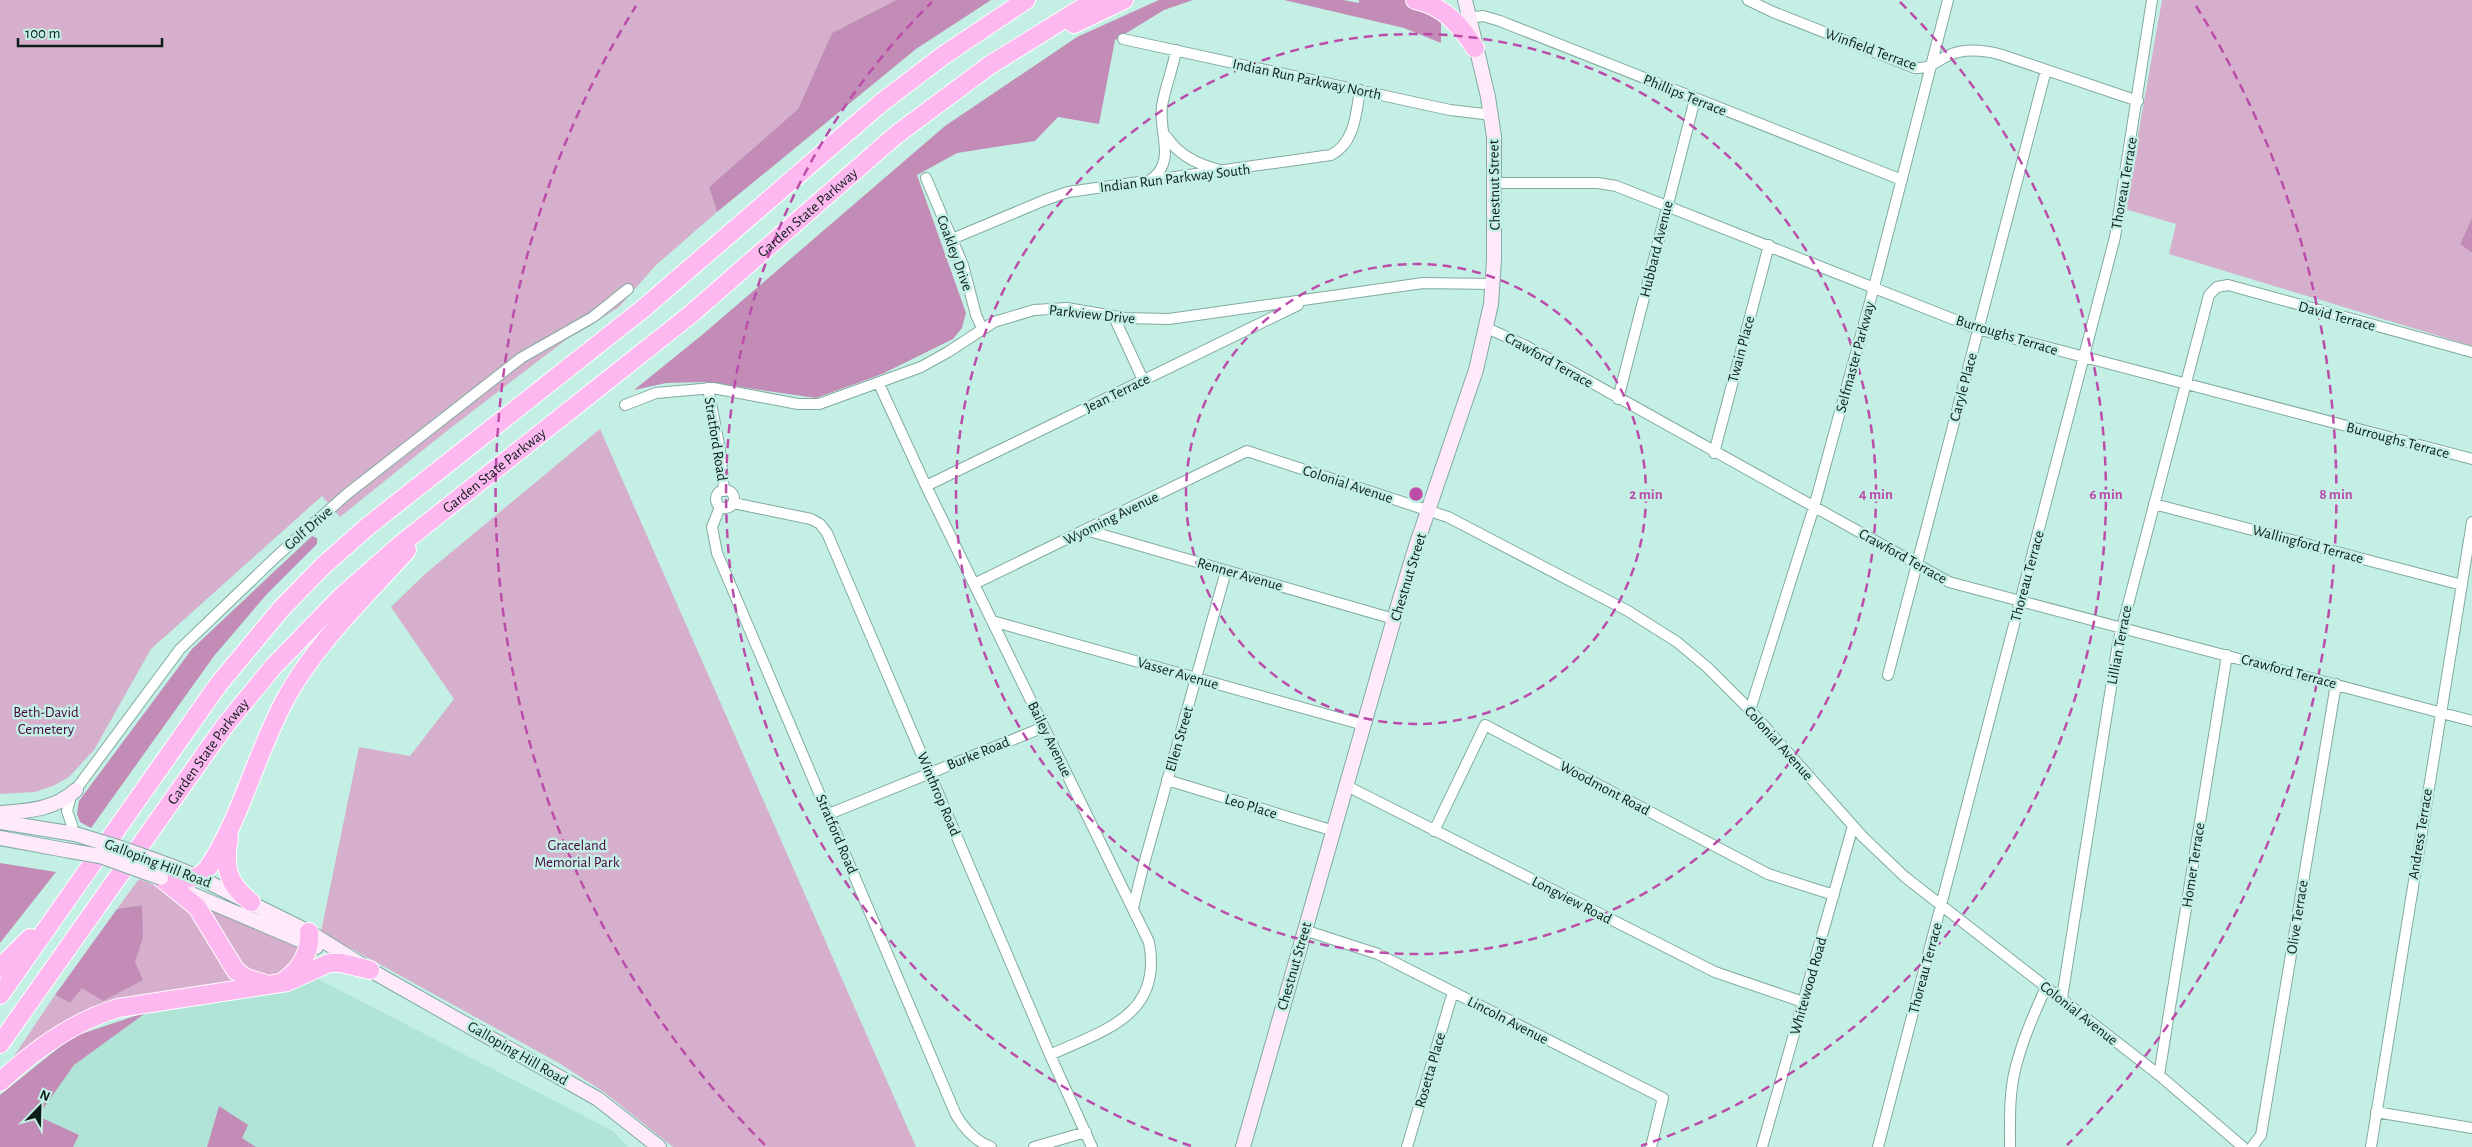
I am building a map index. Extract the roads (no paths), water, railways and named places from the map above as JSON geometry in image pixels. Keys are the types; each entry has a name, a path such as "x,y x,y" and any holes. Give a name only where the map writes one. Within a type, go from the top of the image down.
{"highway":[{"name":"Garden State Parkway","path":"0,995 230,669 281,609 323,566 382,515 644,308 880,103 944,55 1026,0"},
{"name":"Garden State Parkway","path":"0,1044 188,775 260,682 299,638 341,597 384,558 660,340 896,134 990,65 1095,0"},
{"path":"990,65 1124,0"},
{"path":"1416,0 1431,4 1448,14 1475,48"},
{"path":"1442,0 1467,18"},
{"path":"166,872 189,880 198,877 210,865 236,811 271,728 302,673 409,548 460,497"},
{"path":"236,811 227,844 226,870 234,886 252,902"},
{"path":"166,872 197,907 236,972 246,978 274,984 296,970 309,938"},
{"path":"0,968 71,894"},
{"path":"0,1082 40,1049 68,1030 102,1013 143,1002 274,984 294,979 330,963 341,963 370,970"}],"main road":[{"name":"Chestnut Street","path":"1243,1147 1394,619 1476,370 1487,328 1493,284 1494,183 1492,115 1467,18 1465,0"},
{"path":"0,813 45,808 63,800 76,790"},
{"name":"Galloping Hill Road","path":"0,822 75,834 124,849 166,872 181,889 309,938"},
{"path":"75,834 88,848 100,856"},
{"name":"Galloping Hill Road","path":"0,838 100,856 166,872"},
{"name":"Galloping Hill Road","path":"198,877 252,902 309,938 370,970 591,1095 659,1147"}],"street":[{"name":"Winfield Terrace","path":"1748,0 1773,12 1915,68 1930,67 1948,56 1968,51 1983,51 2138,101"},
{"name":"Selfmaster Parkway","path":"1750,710 1814,507 1874,287 1948,0"},
{"name":"Thoreau Terrace","path":"1878,1147 2115,237 2138,101 2152,0"},
{"name":"Phillips Terrace","path":"1467,18 1483,16 1500,21 1902,180"},
{"name":"Indian Run Parkway North","path":"1123,39 1467,113 1492,115"},
{"path":"1148,182 1162,166 1166,153 1161,111 1176,50"},
{"name":"Caryle Place","path":"1888,675 2046,70"},
{"name":"Indian Run Parkway South","path":"952,239 1060,194 1085,189 1319,158 1335,153 1350,134 1360,90"},
{"name":"Hubbard Avenue","path":"1618,399 1695,99"},
{"path":"1165,136 1178,150 1197,162 1229,171"},
{"name":"Coakley Drive","path":"926,178 963,264 982,328"},
{"name":"Burroughs Terrace","path":"1494,183 1610,185 1978,329 2472,459"},
{"name":"Twain Place","path":"1714,452 1769,246"},
{"name":"Parkview Drive","path":"625,405 656,393 708,388 805,405 829,401 879,384 939,357 982,328 1009,316 1043,309 1076,309 1147,320 1180,318 1308,301 1423,283 1493,284"},
{"name":"David Terrace","path":"2207,298 2217,287 2228,285 2472,352"},
{"name":"Golf Drive","path":"75,834 67,811 68,802 180,649 278,555 347,494 521,358 593,317 628,289"},
{"name":"Lillian Terrace","path":"2062,998 2122,628 2207,298"},
{"name":"Jean Terrace","path":"926,486 1308,301"},
{"path":"1114,316 1143,380"},
{"name":"Crawford Terrace","path":"1487,328 1526,346 1949,582 2472,721"},
{"name":"Bailey Avenue","path":"879,384 926,486 1147,935 1152,957 1150,979 1142,1000 1122,1021 1050,1055"},
{"name":"Stratford Road","path":"708,388 720,450 724,490"},
{"name":"Colonial Avenue","path":"1247,451 1454,520 1628,611 1684,648 1707,667 1750,710 1853,826 1905,878 2062,998 2159,1076 2242,1147"},
{"name":"Wyoming Avenue","path":"974,584 1247,451"},
{"path":"724,490 732,494 733,503 728,508 720,507 716,502 716,496 724,490"},
{"name":"Winthrop Road","path":"733,503 811,519 824,528 931,772 1050,1055 1092,1147"},
{"name":"Wallingford Terrace","path":"2154,504 2462,585"},
{"name":"Stratford Road","path":"720,507 712,527 717,553 956,1115 976,1140 991,1147"},
{"name":"Andress Terrace","path":"2371,1147 2472,522"},
{"name":"Renner Avenue","path":"1086,530 1394,619"},
{"name":"Ellen Street","path":"1133,908 1226,570"},
{"name":"Vasser Avenue","path":"992,621 1364,725"},
{"name":"Homer Terrace","path":"2159,1076 2227,655"},
{"name":"Olive Terrace","path":"2252,1147 2261,1135 2336,684"},
{"name":"Woodmont Road","path":"1434,831 1485,725 1768,874 1834,895"},
{"name":"Burke Road","path":"829,814 1044,727"},
{"name":"Leo Place","path":"1167,780 1334,831"},
{"name":"Longview Road","path":"1346,786 1715,972 1803,1002"},
{"name":"Whitewood Road","path":"1762,1147 1853,826"},
{"name":"Lincoln Avenue","path":"1304,930 1378,954 1663,1098 1651,1147"},
{"path":"2010,1147 2010,1106 2014,1071 2028,1029 2046,987"},
{"name":"Rosetta Place","path":"1408,1147 1453,992"},
{"path":"2376,1112 2472,1128"},
{"path":"1034,1147 1086,1132"}],"park label":[{"name":"Beth-David Cemetery","path":"46,720"},
{"name":"Graceland Memorial Park","path":"577,854"}]}
